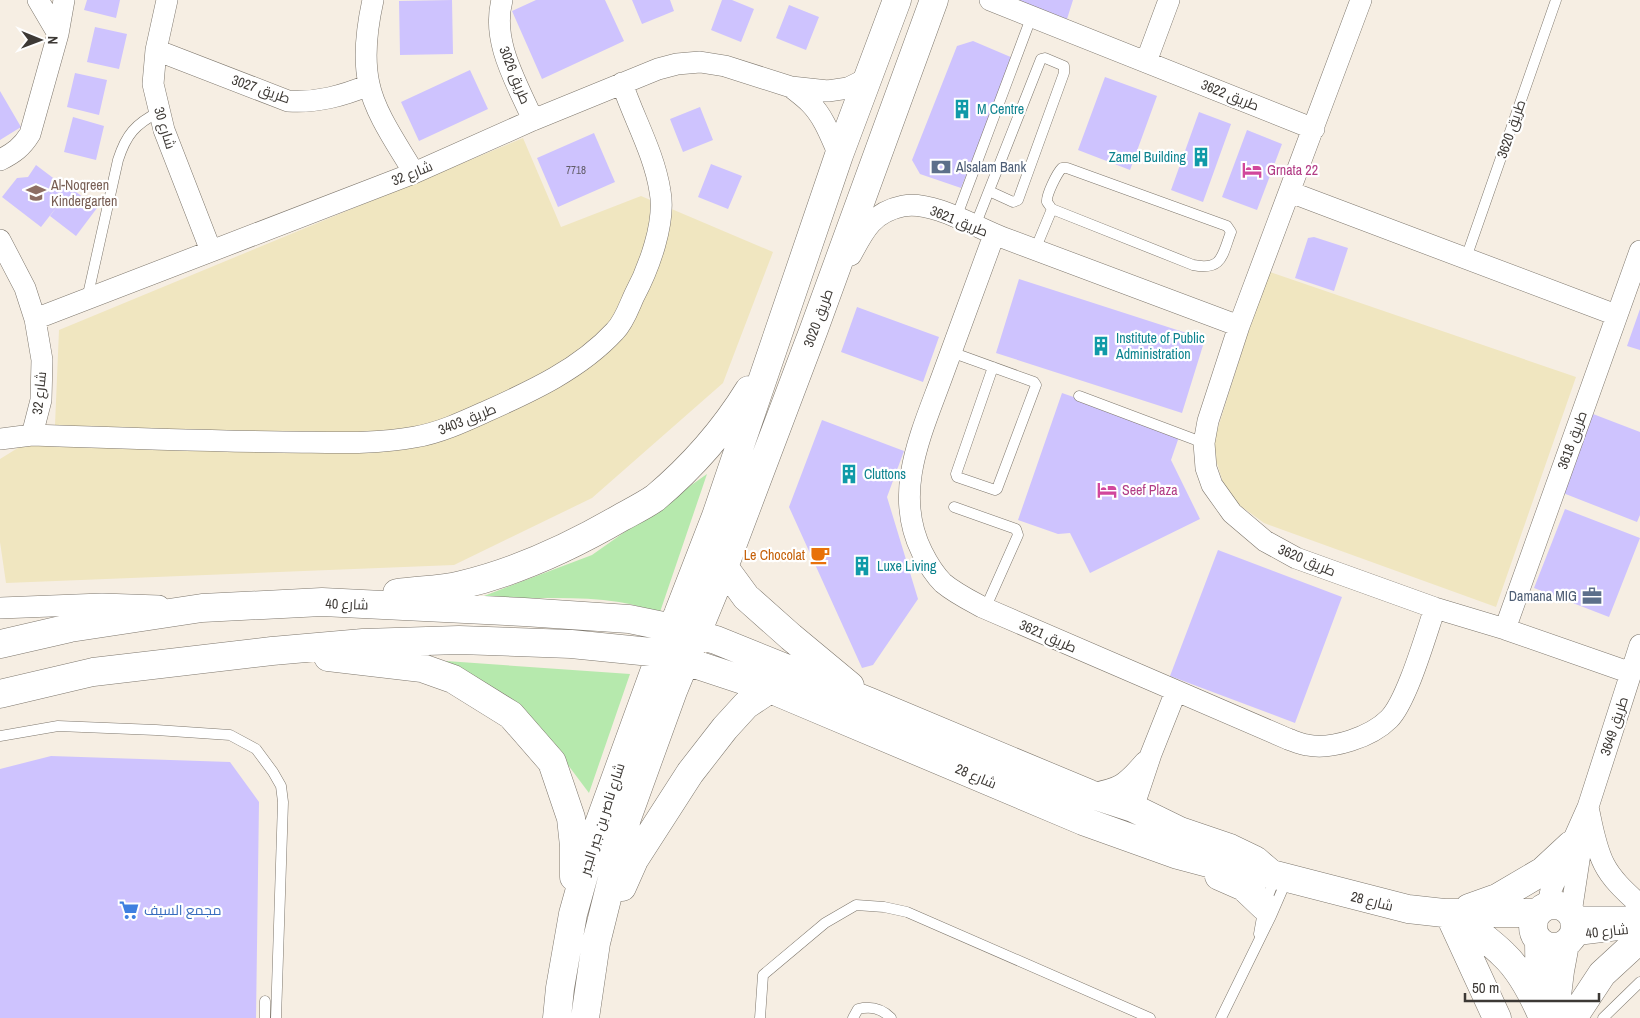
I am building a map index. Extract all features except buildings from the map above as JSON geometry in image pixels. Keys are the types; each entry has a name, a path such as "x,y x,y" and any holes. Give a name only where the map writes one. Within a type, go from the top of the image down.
{"street":[{"path":"38,0 58,34"},
{"path":"0,160 14,153 24,144 30,134 58,34 64,0"},
{"name":"شارع 30","path":"167,0 156,50 153,84 164,130 212,251"},
{"path":"373,0 367,35 369,85 378,111 414,173"},
{"name":"طريق 3026","path":"502,0 499,25 502,48 533,120"},
{"path":"684,631 716,516 839,155 897,0"},
{"name":"طريق 3020","path":"684,631 724,568 814,329 934,0"},
{"name":"طريق 3622","path":"990,0 1031,18 1314,129"},
{"path":"1146,62 1169,0"},
{"name":"طريق 3620","path":"1361,0 1239,326 1208,421 1204,443 1206,468 1212,485 1232,513 1265,541 1296,558 1435,608 1505,629 1631,672"},
{"name":"طريق 3027","path":"156,50 288,101 325,100 369,85"},
{"name":"شارع 32","path":"35,319 414,173 533,120 658,69 678,64 700,62 725,66 791,87"},
{"path":"791,87 838,90 848,88 868,78"},
{"name":"طريق 3403","path":"32,435 230,441 378,442 417,437 456,425 511,401 560,376 617,330 639,286 659,234 661,192 649,150 622,83"},
{"path":"791,87 817,111 828,129 839,155"},
{"path":"1290,192 1616,315"},
{"name":"طريق 3621","path":"814,329 867,225 884,211 905,205 928,208 1239,326"},
{"name":"طريق 3621","path":"994,234 920,438 910,474 908,506 914,536 925,559 942,582 962,596 985,608 1176,692 1288,739 1308,745 1331,745 1353,740 1390,718 1403,698 1435,608"},
{"name":"شارع 32","path":"0,240 24,288 35,319 42,360 41,400 32,435"},
{"name":"طريق 3618","path":"1505,629 1640,251"},
{"path":"322,602 461,585 557,551 603,529 653,499 698,459 733,415 771,354"},
{"path":"0,439 32,435"},
{"path":"724,568 746,597 870,702"},
{"name":"شارع 40","path":"0,644 70,628 202,608 322,602 629,619 684,631"},
{"path":"0,608 102,604 202,608"},
{"name":"شارع ناصر بن جبر الجبر","path":"557,1018 560,988 573,914 596,832 684,631"},
{"name":"شارع 28","path":"684,631 716,640 1090,794 1133,808 1180,830 1243,854 1278,876"},
{"path":"0,694 92,672 272,651 363,643 459,640 571,644 673,657"},
{"name":"طريق 3649","path":"1555,925 1588,807 1640,645"},
{"path":"272,651 422,668 453,679 511,715 552,762 571,818 574,846 573,914"},
{"name":"شارع ناصر بن جبر الجبر","path":"585,1018 596,943 627,818 673,691 673,657"},
{"name":"شارع 28","path":"673,657 770,690 1083,821 1178,855 1242,872 1278,876 1408,909 1555,925"},
{"path":"596,943 634,860 690,773 725,728 746,705 770,690"},
{"path":"1083,821 1109,817 1133,808 1151,754 1176,692"},
{"path":"1090,794 1105,792 1122,785 1130,779 1151,754"},
{"path":"1588,807 1594,835 1604,864 1626,892 1640,905"},
{"name":"طريق 3649","path":"1555,925 1551,890 1588,807"},
{"path":"1452,915 1497,898 1543,871 1571,845"},
{"path":"1178,855 1244,887 1264,906"},
{"path":"1452,915 1505,955 1521,975 1545,1016"},
{"path":"1452,915 1497,1018"},
{"name":"شارع 40","path":"1555,925 1640,918"},
{"path":"1545,1016 1555,925"},
{"name":"شارع 40","path":"1555,925 1640,927"},
{"path":"1572,1018 1602,974 1640,939"}],"lane":[{"name":"طريق 3620","path":"1466,258 1556,0"},
{"path":"965,222 1031,18"},
{"path":"965,222 989,191 1041,58 1046,58 1064,66 1064,73 1018,200 1013,202 989,191"},
{"path":"87,300 123,144 132,130 144,119 159,112"},
{"path":"1062,168 1067,168 1227,226 1231,232 1219,262 1211,267 1193,265 1052,209 1047,202 1048,197 1058,172 1062,168"},
{"path":"1035,250 1052,209"},
{"path":"951,352 993,367 1034,382 1036,385 995,490 957,477 956,474 993,367"},
{"path":"1079,396 1204,443"},
{"path":"954,507 1016,530 1018,535 985,608"},
{"path":"0,736 58,726 156,730 230,735 256,749 281,786 283,802 276,1018"},
{"path":"1257,944 1264,906 1278,876"},
{"path":"1221,1018 1271,916 1278,876"},
{"path":"760,1018 763,975 824,923 856,905 884,907 907,912 1150,1018"},
{"path":"1603,1018 1640,982"},
{"path":"265,1001 265,1018"},
{"path":"853,1018 858,1010 867,1007 882,1010 891,1018"}],"green space":[{"path":"707,474 660,612 624,603 581,599 543,598 468,602 592,555"},
{"path":"446,661 630,674 589,793 565,761 520,710"}],"sand":[{"path":"523,138 561,227 641,196 773,252 723,383 592,498 454,565 6,583 0,542 0,459 55,425 59,330"},
{"path":"1267,271 1576,377 1496,607 1264,523 1227,496 1212,447"}],"place":[{"name":"M Centre","path":"962,109"},
{"name":"Zamel Building","path":"1201,157"},
{"name":"Alsalam Bank","path":"941,167"},
{"name":"Grnata 22","path":"1252,170"},
{"name":"Al-Noqreen Kindergarten","path":"36,193"},
{"name":"Institute of Public Administration","path":"1101,346"},
{"name":"Cluttons","path":"849,474"},
{"name":"Seef Plaza","path":"1107,490"},
{"name":"Le Chocolat","path":"820,555"},
{"name":"Luxe Living","path":"862,566"},
{"name":"Damana MIG","path":"1592,596"},
{"name":"مجمع السيف","path":"129,910"}]}
